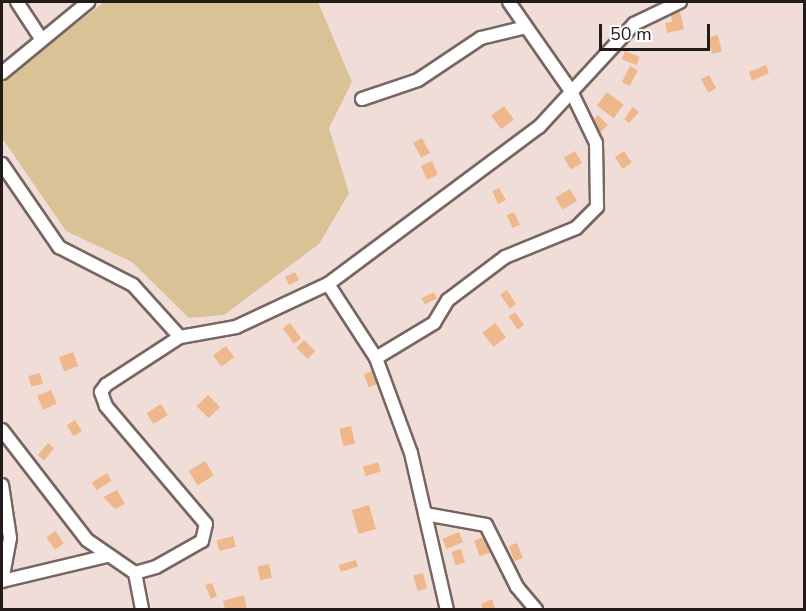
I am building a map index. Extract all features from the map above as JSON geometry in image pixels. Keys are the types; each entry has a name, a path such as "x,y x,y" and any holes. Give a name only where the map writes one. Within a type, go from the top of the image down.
{"street":[{"path":"16,2 42,40"},
{"path":"2,73 88,2"},
{"path":"376,358 434,323 448,300 505,257 576,228 597,207 599,172 596,144 572,91 509,2"},
{"path":"2,430 87,540 107,556 135,573 156,567 202,541 206,524 106,406 101,392 106,385 180,337 236,327 328,284 540,127 634,24 680,2"},
{"path":"362,99 418,80 481,38 526,27"},
{"path":"2,164 58,247 133,285 180,337"},
{"path":"328,284 376,358 411,453 447,609"},
{"path":"2,485 10,538 2,581 107,556"},
{"path":"425,514 486,525 518,587 536,609"},
{"path":"135,573 142,609"}],"shaded area":[{"path":"104,2 318,2 352,82 329,128 349,193 319,244 224,315 189,318 132,262 66,231 2,138 2,81"}],"building":[{"path":"680,12 684,29 667,33 665,23 672,22 671,14"},
{"path":"718,35 722,52 712,54 708,37"},
{"path":"625,51 640,57 636,65 622,59"},
{"path":"766,65 769,73 752,81 749,72"},
{"path":"630,66 638,70 630,86 622,82"},
{"path":"709,75 716,88 708,92 701,79"},
{"path":"607,92 624,105 614,118 597,106"},
{"path":"504,106 514,120 501,129 491,115"},
{"path":"633,107 639,112 629,123 624,119"},
{"path":"598,115 608,125 599,134 589,124"},
{"path":"422,138 430,153 421,158 413,143"},
{"path":"575,151 582,163 571,170 564,158"},
{"path":"624,151 632,163 623,169 615,157"},
{"path":"432,161 438,175 427,179 421,166"},
{"path":"499,188 506,200 498,204 492,191"},
{"path":"570,189 577,201 562,210 555,198"},
{"path":"514,212 520,225 513,228 507,215"},
{"path":"295,272 299,280 289,285 285,277"},
{"path":"507,290 516,304 510,309 500,294"},
{"path":"434,292 437,298 425,305 422,298"},
{"path":"515,312 524,325 518,330 508,317"},
{"path":"290,323 301,338 294,344 283,328"},
{"path":"495,323 506,337 493,347 482,333"},
{"path":"304,340 315,351 308,359 296,348"},
{"path":"226,346 234,357 221,367 213,355"},
{"path":"73,352 78,366 64,371 59,357"},
{"path":"372,371 377,384 369,387 364,374"},
{"path":"40,373 43,384 31,387 28,376"},
{"path":"51,390 57,404 43,410 37,396"},
{"path":"208,395 220,407 209,418 197,406"},
{"path":"161,404 168,415 153,424 147,413"},
{"path":"75,420 82,431 73,436 67,425"},
{"path":"351,426 355,444 343,446 339,429"},
{"path":"48,443 54,448 44,460 38,455"},
{"path":"205,461 214,476 197,485 189,471"},
{"path":"378,462 381,472 366,476 363,467"},
{"path":"107,473 112,481 97,490 92,483"},
{"path":"117,490 125,504 115,509 103,497"},
{"path":"369,505 376,529 359,534 352,510"},
{"path":"55,531 64,543 55,550 46,538"},
{"path":"459,532 463,542 446,549 442,539"},
{"path":"233,536 236,547 219,551 217,540"},
{"path":"486,536 492,552 480,557 474,541"},
{"path":"517,543 523,558 515,561 509,546"},
{"path":"461,549 465,562 456,565 451,552"},
{"path":"356,560 358,567 341,572 339,565"},
{"path":"269,564 272,578 260,580 257,566"},
{"path":"423,573 427,588 417,591 413,576"},
{"path":"212,583 217,596 211,599 205,585"},
{"path":"244,595 247,610 225,610 223,601"},
{"path":"492,599 496,610 483,610 481,604"}]}
